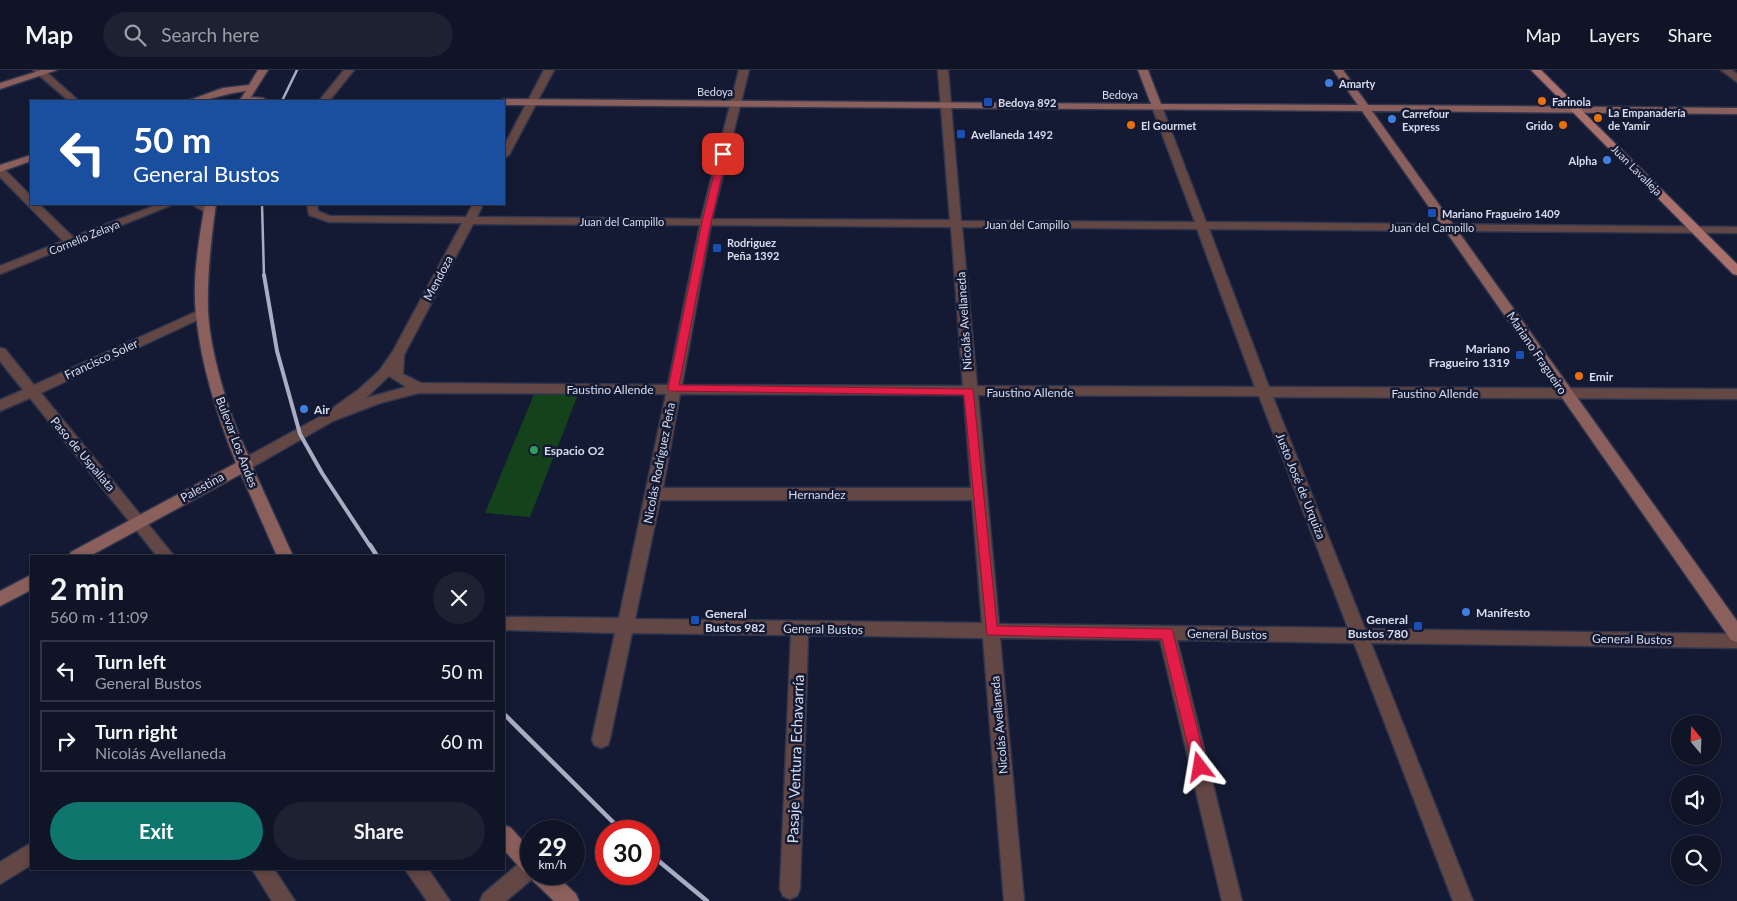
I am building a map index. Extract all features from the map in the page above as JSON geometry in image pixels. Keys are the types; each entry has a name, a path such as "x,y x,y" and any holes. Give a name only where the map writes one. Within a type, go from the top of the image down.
{"main road":[{"path":"0,86 40,72 52,70"},
{"path":"245,100 263,70"},
{"name":"Justo José de Urquiza","path":"1143,70 1157,107"},
{"name":"Mariano Fragueiro","path":"1338,70 1452,228 1565,393 1737,635"},
{"name":"Juan Lavalleja","path":"1536,70 1737,270"},
{"path":"195,100 226,90 253,87"},
{"name":"Bedoya","path":"505,102 1737,111"},
{"path":"0,170 30,158"},
{"name":"Bulevar Los Andes","path":"205,206 202,312 210,362 228,425 246,464 260,503 285,555"},
{"name":"Palestina","path":"79,555 246,464"},
{"path":"0,599 30,583"},
{"path":"505,836 520,853"},
{"path":"552,885 569,901"}],"street":[{"path":"325,100 349,70"},
{"path":"505,153 549,70"},
{"name":"Nicolás Rodríguez Peña","path":"601,739 654,494 706,222 744,70"},
{"name":"Nicolás Avellaneda","path":"943,70 957,224 969,392 980,494 1014,901"},
{"path":"1726,70 1737,79"},
{"path":"40,72 73,100"},
{"name":"Justo José de Urquiza","path":"1157,107 1264,392 1463,901"},
{"path":"0,170 30,201"},
{"path":"34,205 71,242"},
{"name":"Cornelio Zelaya","path":"0,270 165,205"},
{"name":"Juan del Campillo","path":"312,205 313,213 318,217 329,219 1737,230"},
{"name":"Mendoza","path":"328,418 384,374 399,352 477,205"},
{"name":"Francisco Soler","path":"0,406 202,312"},
{"name":"Paso de Uspallata","path":"0,352 165,555"},
{"name":"Mendoza","path":"399,352 396,376 419,388"},
{"name":"Faustino Allende","path":"328,418 376,399 419,388 1737,394"},
{"name":"Palestina","path":"246,464 328,418"},
{"name":"Hernandez","path":"654,494 980,494"},
{"name":"General Bustos","path":"508,624 1737,641"},
{"name":"Pasaje Ventura Echavarría","path":"790,889 800,628"},
{"path":"1167,633 1232,901"},
{"path":"0,874 30,854"},
{"path":"263,870 286,901"},
{"path":"416,870 440,901"},
{"path":"490,901 520,875"}],"green space":[{"name":"Espacio O2","path":"537,387 581,387 530,517 485,513"}],"railway":[{"path":"282,100 297,70"},
{"path":"262,205 264,276"},
{"path":"264,275 277,351 300,434 322,473 370,546"},
{"path":"370,545 376,555"},
{"path":"505,715 611,820"},
{"path":"660,862 707,901"}],"place":[{"name":"Amarty","path":"1329,83"},
{"name":"Farinola","path":"1542,101"},
{"name":"Bedoya 892","path":"988,102"},
{"name":"La Empanadería de Yamir","path":"1598,118"},
{"name":"Carrefour Express","path":"1392,119"},
{"name":"El Gourmet","path":"1131,125"},
{"name":"Grido","path":"1563,125"},
{"name":"Avellaneda 1492","path":"961,134"},
{"name":"Alpha","path":"1607,160"},
{"name":"Mariano Fragueiro 1409","path":"1432,213"},
{"name":"Rodriguez Peña 1392","path":"717,248"},
{"name":"Mariano Fragueiro 1319","path":"1520,355"},
{"name":"Emir","path":"1579,376"},
{"name":"Air","path":"304,409"},
{"name":"Espacio O2","path":"534,450"},
{"name":"Manifesto","path":"1466,612"},
{"name":"General Bustos 982","path":"695,620"},
{"name":"General Bustos 780","path":"1418,626"}],"route":[{"path":"723,154 706,222 674,389 969,392 980,494 991,631 1167,633 1200,767"}]}
